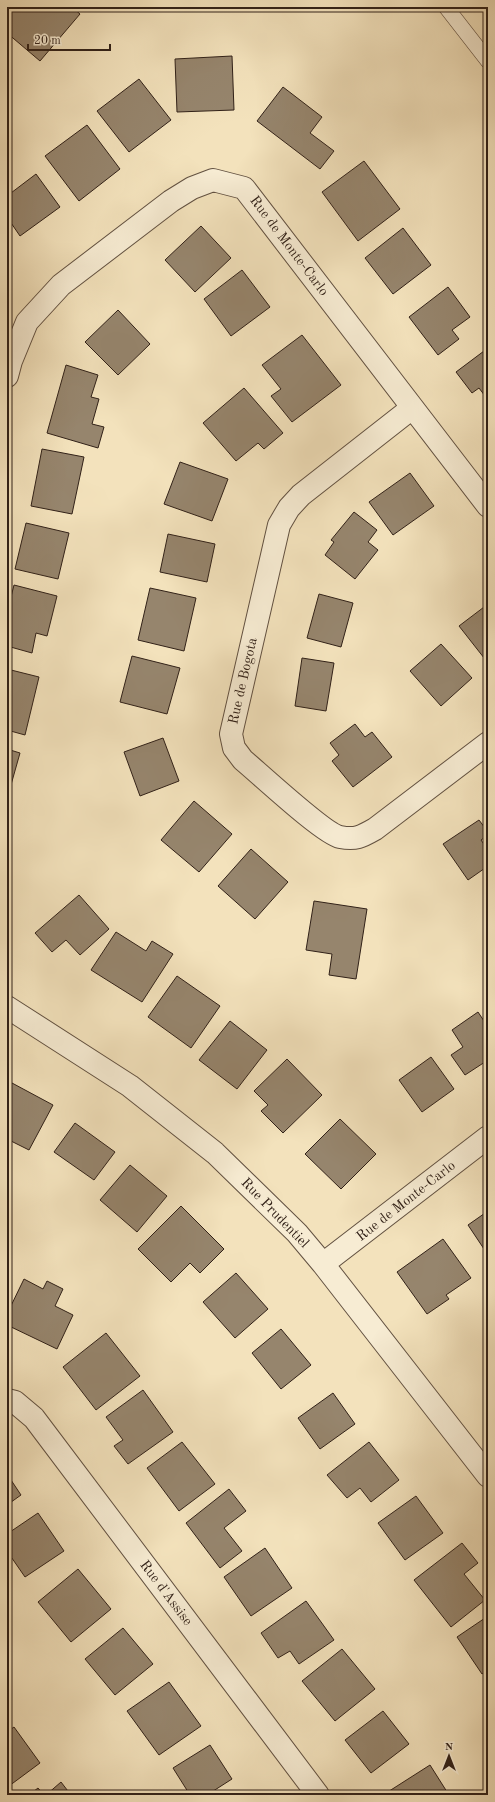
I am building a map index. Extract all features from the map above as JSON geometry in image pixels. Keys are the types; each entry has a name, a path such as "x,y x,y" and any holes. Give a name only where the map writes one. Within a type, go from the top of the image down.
{"street":[{"name":"Rue de Monte-Carlo","path":"7,376 11,361 26,322 61,285 171,201 192,188 213,180 244,188 488,506"},
{"name":"Rue de Bogota","path":"412,408 301,495 289,508 279,525 231,734 234,748 243,760 320,825 338,836 358,838 375,829 488,743"},
{"name":"Rue Prudentiel","path":"7,1007 130,1086 215,1153 296,1233 323,1264 488,1476"},
{"name":"Rue de Monte-Carlo","path":"323,1264 488,1137"},
{"name":"Rue d'Assise","path":"7,1400 15,1402 34,1418 318,1795"}],"lane":[{"path":"446,7 488,61"}],"building":[{"path":"10,7 72,7 80,14 40,61 7,33 7,11"},
{"path":"232,56 234,110 177,112 175,59"},
{"path":"139,79 171,120 129,152 97,111"},
{"path":"283,87 322,117 310,133 334,151 320,169 257,121"},
{"path":"87,125 120,169 79,201 45,156"},
{"path":"364,161 400,209 358,241 322,192"},
{"path":"36,174 60,207 20,236 7,217 7,196"},
{"path":"201,226 231,258 195,292 165,260"},
{"path":"403,228 431,265 393,294 365,258"},
{"path":"242,270 270,307 231,336 204,299"},
{"path":"448,287 470,317 452,330 459,339 438,355 409,317"},
{"path":"118,310 150,344 118,375 85,342"},
{"path":"302,335 341,385 292,422 271,396 281,389 262,365"},
{"path":"488,348 488,400 479,388 472,393 456,372"},
{"path":"66,365 98,375 91,397 99,399 92,424 104,427 98,448 47,433"},
{"path":"244,388 283,433 264,449 258,443 236,461 203,423"},
{"path":"42,449 84,457 72,514 31,506"},
{"path":"180,462 228,479 212,521 164,504"},
{"path":"410,473 434,506 393,535 369,502"},
{"path":"354,512 377,530 368,542 378,550 355,579 325,555 334,542 331,540"},
{"path":"26,523 69,533 58,579 15,569"},
{"path":"168,534 215,544 207,582 160,572"},
{"path":"14,585 57,596 47,636 36,633 32,653 7,646 7,613"},
{"path":"150,588 196,598 184,651 138,640"},
{"path":"319,594 353,603 341,647 307,638"},
{"path":"488,604 488,663 459,626"},
{"path":"441,644 472,678 441,706 410,671"},
{"path":"132,656 180,668 167,714 120,702"},
{"path":"302,658 334,663 326,711 295,706"},
{"path":"7,669 39,677 25,735 7,730"},
{"path":"355,724 365,737 372,732 392,757 353,787 332,761 339,755 330,743"},
{"path":"163,738 179,781 140,796 124,752"},
{"path":"7,749 20,753 7,799"},
{"path":"194,801 232,834 199,872 161,840"},
{"path":"479,820 488,832 488,835 481,840 488,850 488,866 468,880 443,844"},
{"path":"251,849 288,882 255,919 218,886"},
{"path":"79,895 109,929 80,955 66,940 52,952 35,933"},
{"path":"314,901 367,909 356,979 329,975 332,954 306,950"},
{"path":"116,932 146,951 152,941 173,954 142,1002 91,970"},
{"path":"177,976 220,1006 191,1048 148,1017"},
{"path":"478,1012 488,1027 488,1060 465,1075 451,1055 463,1047 452,1030"},
{"path":"230,1021 267,1050 237,1089 199,1060"},
{"path":"431,1057 454,1089 422,1112 399,1080"},
{"path":"287,1059 322,1095 283,1133 261,1111 268,1105 254,1091"},
{"path":"12,1083 53,1105 29,1150 7,1139 7,1092"},
{"path":"340,1119 376,1154 341,1189 305,1154"},
{"path":"75,1123 115,1152 94,1180 54,1152"},
{"path":"130,1165 167,1196 137,1232 100,1200"},
{"path":"181,1206 224,1249 200,1273 190,1263 171,1282 138,1249"},
{"path":"488,1211 488,1255 468,1225"},
{"path":"443,1239 471,1278 446,1295 449,1299 427,1314 397,1272"},
{"path":"236,1273 268,1309 235,1338 203,1302"},
{"path":"24,1279 43,1289 47,1281 63,1289 55,1306 73,1315 57,1349 7,1325 7,1314"},
{"path":"281,1329 311,1365 281,1389 252,1353"},
{"path":"106,1333 140,1376 96,1410 63,1367"},
{"path":"143,1390 173,1432 128,1464 114,1446 123,1440 106,1417"},
{"path":"333,1393 355,1424 320,1449 298,1418"},
{"path":"182,1442 215,1484 179,1511 147,1468"},
{"path":"369,1442 399,1480 371,1502 360,1488 347,1498 327,1475"},
{"path":"7,1474 21,1495 7,1505"},
{"path":"229,1489 246,1511 224,1528 242,1551 220,1568 186,1523"},
{"path":"416,1496 443,1533 405,1560 378,1523"},
{"path":"38,1513 64,1551 25,1577 7,1551 7,1534"},
{"path":"462,1543 478,1563 464,1574 485,1600 451,1627 414,1580"},
{"path":"265,1548 292,1588 251,1616 224,1577"},
{"path":"78,1569 111,1609 71,1642 38,1602"},
{"path":"306,1601 334,1640 299,1664 290,1651 278,1658 261,1633"},
{"path":"488,1616 488,1670 482,1674 457,1637"},
{"path":"123,1628 153,1664 115,1695 85,1659"},
{"path":"342,1649 375,1689 335,1721 302,1681"},
{"path":"169,1682 201,1726 159,1755 127,1711"},
{"path":"383,1711 409,1744 371,1773 345,1740"},
{"path":"14,1727 40,1763 9,1786 7,1784 7,1732"},
{"path":"210,1745 232,1779 207,1795 190,1795 173,1768"},
{"path":"430,1765 449,1795 383,1795"},
{"path":"61,1782 71,1795 46,1795"},
{"path":"38,1788 44,1795 29,1795"}]}
